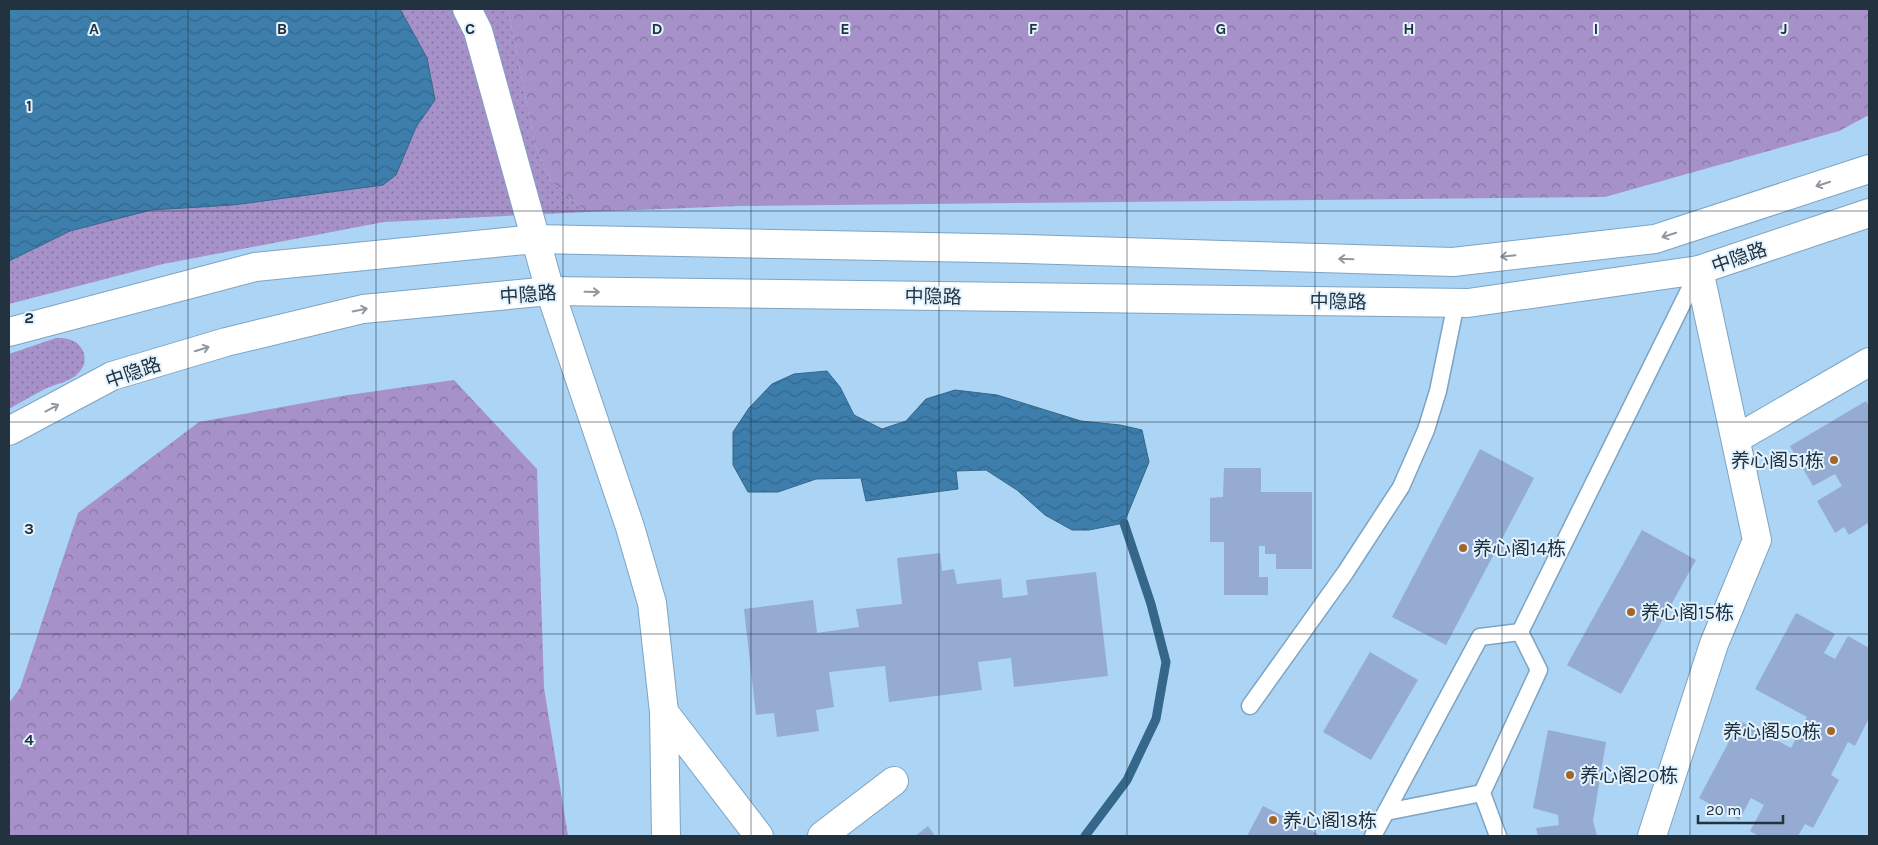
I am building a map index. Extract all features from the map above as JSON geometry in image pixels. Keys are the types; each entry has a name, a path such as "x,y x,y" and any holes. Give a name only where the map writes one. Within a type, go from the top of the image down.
{"main road":[{"path":"467,9 478,31 550,291 630,527 652,603 664,712 666,836"},
{"path":"9,332 255,267 535,240 1014,249 1453,262 1655,240 1869,169"},
{"name":"中隐路","path":"9,431 112,376 226,342 364,309 550,291 1468,303 1700,270 1869,212"},
{"path":"1652,836 1714,644 1757,540 1700,270"},
{"path":"1736,439 1869,362"},
{"path":"664,712 759,836"},
{"path":"822,836 894,781"}],"lane":[{"path":"1520,632 1700,270"},
{"path":"1250,706 1346,573 1400,487 1426,430 1438,391 1456,303"},
{"path":"1498,836 1482,793 1538,670 1520,632"},
{"path":"1374,836 1480,637 1520,632"},
{"path":"1386,812 1482,793"}],"green space":[{"path":"9,9 508,9 535,145 551,181 586,212 384,222 163,264 9,304"},
{"path":"508,9 1869,9 1869,115 1839,131 1605,197 738,206 586,212 551,181 535,145"},
{"path":"56,338 70,340 80,346 85,356 81,370 67,381 43,390 9,409 9,354"},
{"path":"454,380 537,469 544,688 568,836 9,836 9,703 20,688 78,513 199,422 348,395"}],"water":[{"path":"9,9 400,9 427,58 435,100 416,127 396,175 383,185 233,205 151,210 70,231 9,261"},
{"path":"827,371 840,387 854,415 882,429 906,421 926,399 955,390 997,395 1081,421 1120,425 1142,430 1149,462 1124,523 1089,530 1072,530 1045,515 1017,490 986,470 956,471 958,489 866,501 861,478 816,479 778,492 748,492 733,465 733,432 749,408 772,384 794,374"}],"building":[{"name":"养心阁51栋","path":"1866,401 1869,406 1869,526 1868,523 1849,535 1844,527 1835,533 1817,501 1842,486 1835,474 1813,486 1790,446"},
{"name":"养心阁14栋","path":"1480,449 1534,478 1446,645 1392,617"},
{"path":"1224,468 1261,468 1261,492 1312,492 1312,569 1276,569 1276,554 1265,554 1265,546 1259,546 1259,577 1268,577 1268,595 1224,595 1224,542 1210,542 1210,498 1223,497"},
{"name":"养心阁15栋","path":"1642,530 1696,560 1621,694 1567,665"},
{"path":"940,553 942,571 954,569 957,584 1001,579 1003,598 1028,595 1026,580 1096,572 1108,676 1014,687 1011,658 978,662 982,690 889,702 885,666 829,672 834,707 816,710 819,731 777,737 774,713 756,715 744,609 813,600 817,633 859,627 856,609 902,604 897,558"},
{"name":"养心阁50栋","path":"1796,613 1835,634 1824,653 1835,659 1848,636 1869,648 1869,718 1855,746 1848,742 1831,775 1839,780 1813,828 1805,824 1798,836 1759,836 1750,831 1764,805 1751,798 1739,820 1699,798 1740,721 1791,748 1807,717 1755,689"},
{"path":"1370,652 1418,680 1371,760 1323,732"},
{"name":"养心阁20栋","path":"1548,730 1606,742 1593,821 1597,836 1538,836 1536,828 1559,825 1558,815 1533,808"},
{"name":"养心阁18栋","path":"1263,806 1318,834 1316,836 1247,836"},
{"path":"928,826 935,836 915,836"}],"waterway":[{"path":"1085,836 1127,780 1156,719 1166,662 1151,604 1124,523"}],"place":[{"name":"养心阁51栋","path":"1834,460"},
{"name":"养心阁14栋","path":"1463,548"},
{"name":"养心阁15栋","path":"1631,612"},
{"name":"养心阁50栋","path":"1831,731"},
{"name":"养心阁20栋","path":"1570,775"},
{"name":"养心阁18栋","path":"1273,820"}]}
